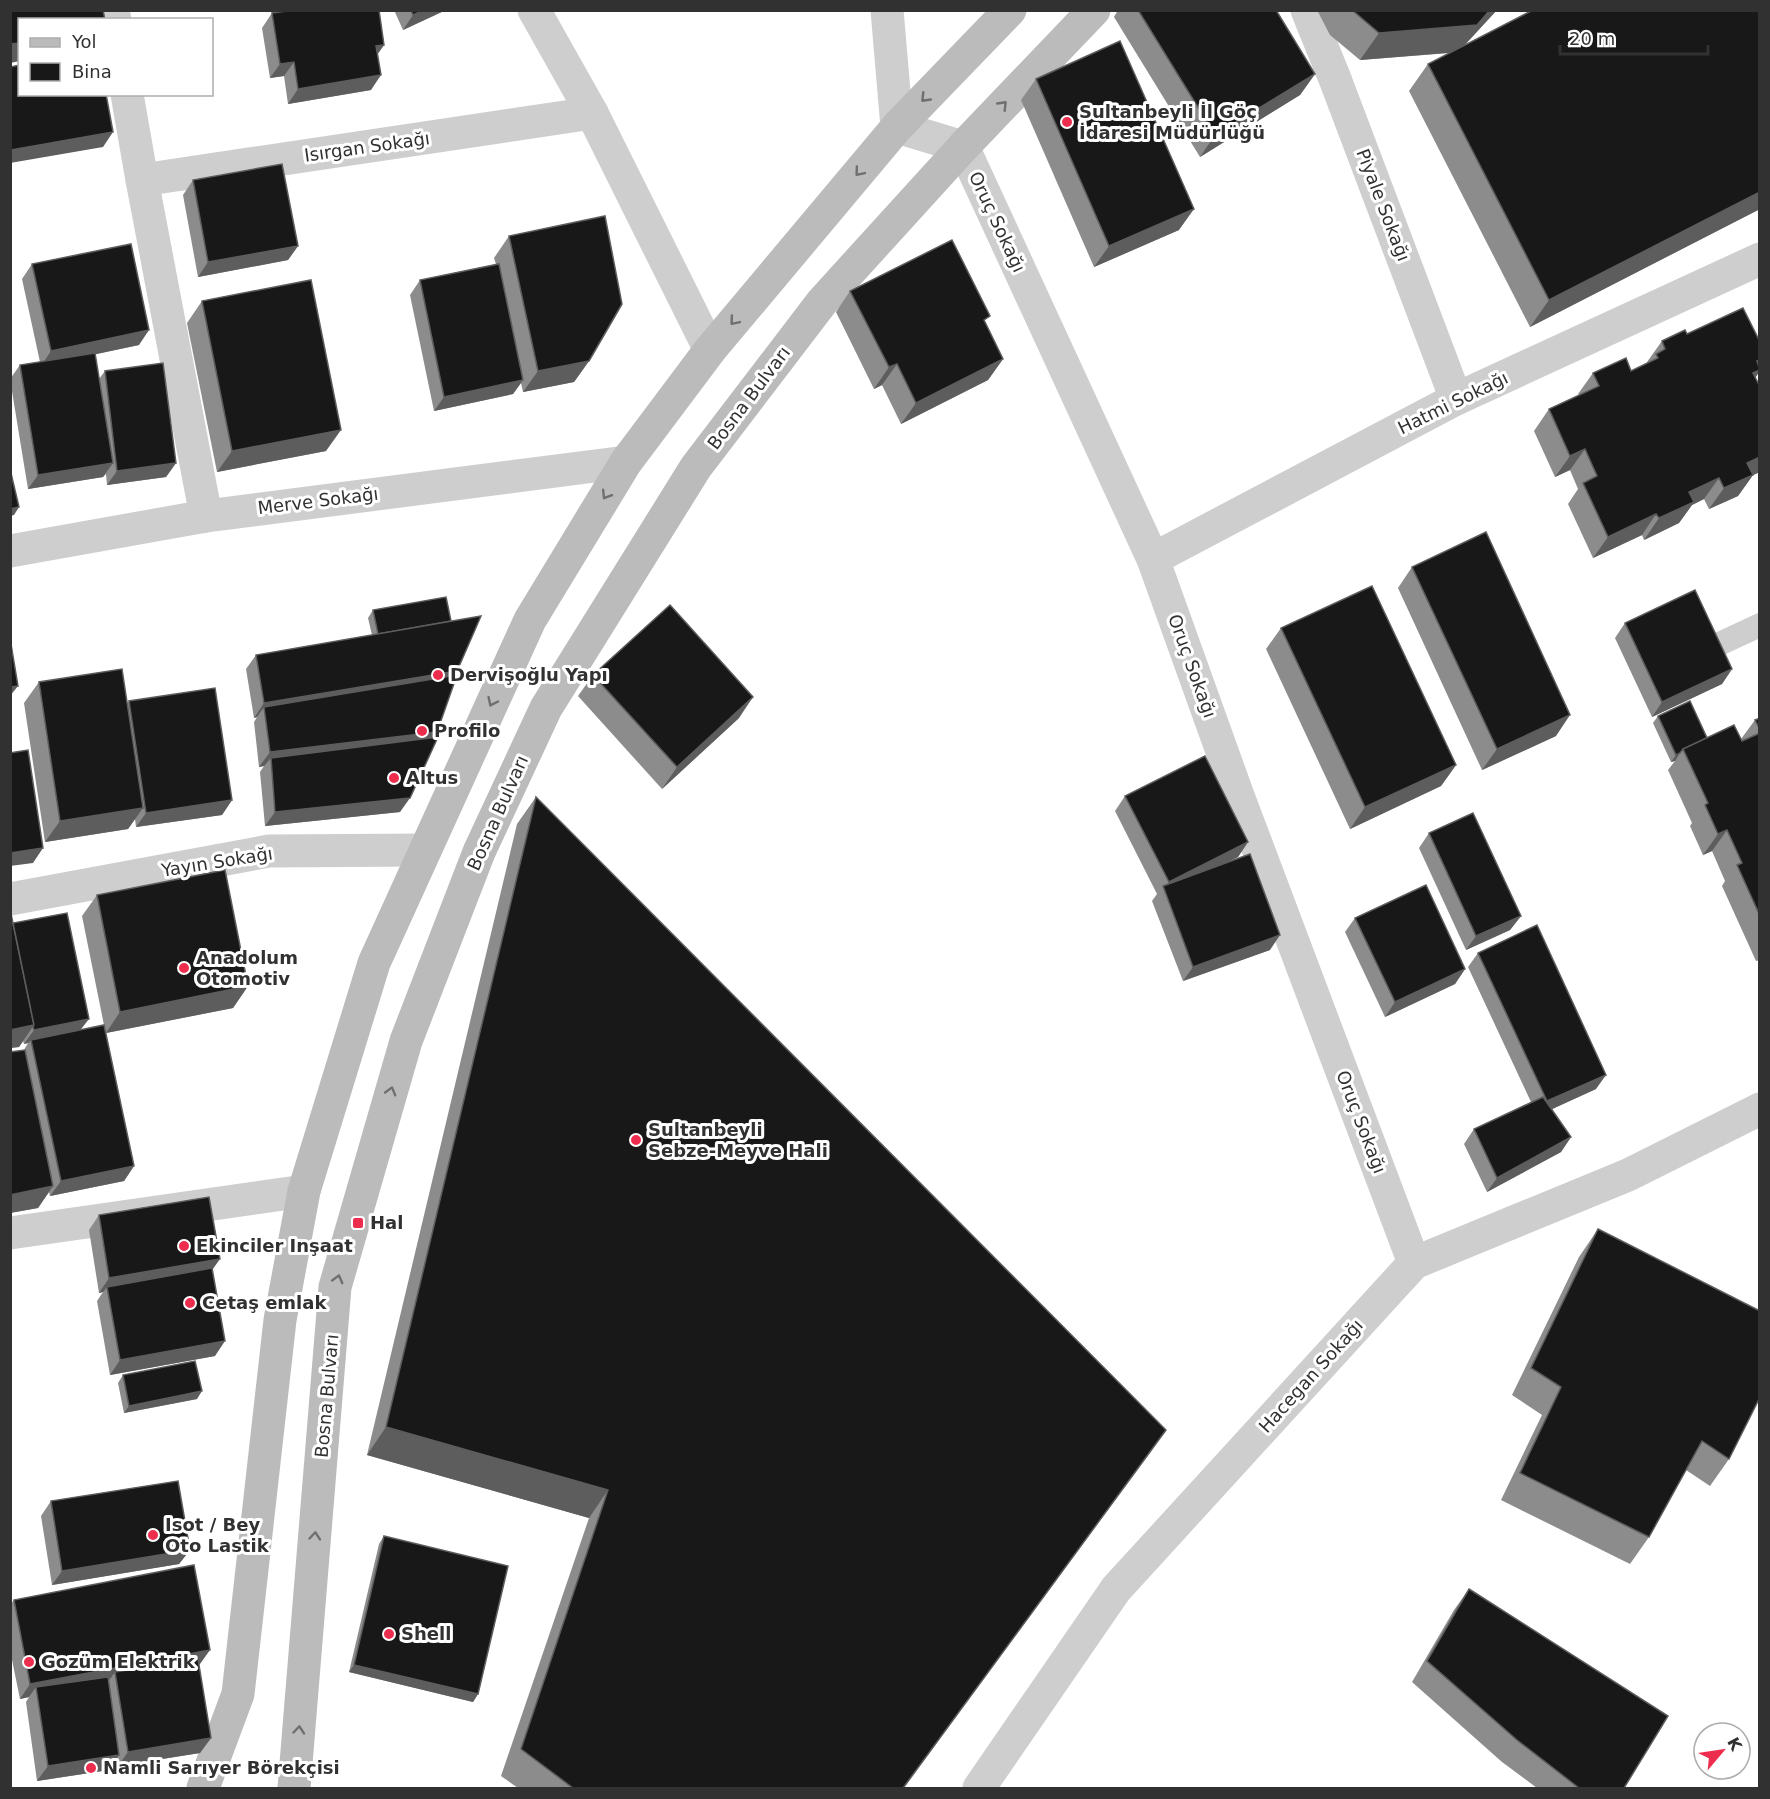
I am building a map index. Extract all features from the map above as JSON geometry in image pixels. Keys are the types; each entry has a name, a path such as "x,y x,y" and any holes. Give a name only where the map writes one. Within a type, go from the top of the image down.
{"main road":[{"path":"203,1788 238,1694 280,1320 304,1191 374,963 425,850 530,620 626,462 710,350 897,127 1010,10"},
{"name":"Bosna Bulvarı","path":"294,1788 335,1287 406,1041 479,852 546,708 696,467 822,302 963,147 1094,10"}],"street":[{"path":"534,10 592,113 710,350"},
{"path":"887,10 897,127 963,147"},
{"name":"Piyale Sokağı","path":"1307,10 1456,399"},
{"path":"127,96 206,516"},
{"name":"Isırgan Sokağı","path":"142,180 592,113"},
{"name":"Oruç Sokağı","path":"963,147 1153,559 1237,793 1414,1263"},
{"name":"Hatmi Sokağı","path":"1153,559 1456,399 1760,259"},
{"name":"Merve Sokağı","path":"10,551 206,516 626,462"},
{"name":"Yayın Sokağı","path":"10,899 269,852 425,850"},
{"name":"Hacegan Sokağı","path":"979,1788 1116,1589 1414,1263 1628,1175 1760,1109"},
{"path":"10,1233 304,1191"}],"lane":[{"path":"1715,646 1760,625"}],"building":[{"path":"10,10 103,10 105,18 18,18 18,43 10,44"},
{"path":"286,10 379,10 384,45 376,46 381,75 298,89 294,62 280,64 272,13"},
{"path":"411,10 424,10 413,15"},
{"path":"1138,10 1276,10 1315,74 1215,135"},
{"path":"1352,10 1490,10 1477,25 1379,33"},
{"path":"1533,10 1760,10 1760,192 1549,300 1428,64"},
{"path":"1120,41 1194,209 1109,246 1036,79"},
{"path":"18,65 18,96 106,96 113,132 11,150 10,67"},
{"path":"282,164 298,246 208,262 193,180"},
{"path":"605,216 622,304 589,361 538,371 509,236"},
{"path":"952,240 990,316 984,320 1003,359 916,403 897,364 889,367 850,291"},
{"path":"131,244 149,330 51,351 32,264"},
{"path":"499,264 523,380 444,397 420,280"},
{"path":"311,280 341,430 232,451 202,301"},
{"path":"1743,308 1760,342 1760,360 1757,361 1760,370 1753,373 1760,387 1760,457 1747,463 1753,475 1724,488 1719,478 1689,492 1694,502 1659,518 1656,514 1608,537 1583,483 1597,476 1585,449 1570,456 1549,409 1599,386 1593,373 1626,358 1631,371 1658,358 1656,354 1665,349 1662,341 1685,330 1687,334"},
{"path":"95,353 113,463 38,475 20,365"},
{"path":"163,363 176,463 117,471 105,371"},
{"path":"10,469 19,507 10,509"},
{"path":"1486,532 1570,715 1497,749 1412,567"},
{"path":"1372,586 1456,765 1365,807 1281,628"},
{"path":"1695,590 1732,669 1662,702 1625,623"},
{"path":"446,597 451,621 378,634 373,610"},
{"path":"670,605 753,697 677,767 593,675"},
{"path":"481,616 457,671 264,703 256,655"},
{"path":"10,638 18,686 10,687"},
{"path":"122,669 143,808 60,821 39,682"},
{"path":"457,675 437,732 270,752 264,707"},
{"path":"215,688 232,800 146,813 129,701"},
{"path":"1690,701 1707,738 1683,749 1676,755 1658,716"},
{"path":"1760,718 1760,730 1755,720"},
{"path":"1734,725 1742,741 1760,733 1760,916 1737,865 1742,863 1727,830 1718,834 1705,805 1708,803 1683,749"},
{"path":"438,737 410,798 275,812 271,758"},
{"path":"28,750 43,848 10,853 10,753"},
{"path":"1205,756 1248,842 1169,882 1125,796"},
{"name":"Sultanbeyli Sebze-Meyve Hali","path":"536,797 1166,1430 903,1788 573,1788 521,1749 608,1490 386,1427"},
{"path":"1473,813 1521,916 1476,936 1429,833"},
{"path":"1250,854 1280,935 1193,967 1163,886"},
{"path":"225,870 248,986 120,1012 97,895"},
{"path":"1426,885 1465,969 1395,1002 1355,918"},
{"path":"10,909 34,1025 10,1030"},
{"path":"67,913 89,1019 34,1030 13,923"},
{"path":"1537,925 1606,1075 1547,1101 1478,953"},
{"path":"104,1025 134,1166 61,1181 31,1040"},
{"path":"25,1050 53,1186 10,1195 10,1052"},
{"path":"1543,1097 1571,1137 1497,1178 1474,1129"},
{"path":"209,1197 220,1259 109,1278 99,1215"},
{"path":"1598,1229 1760,1311 1760,1397 1729,1459 1702,1441 1649,1537 1520,1473 1561,1387 1531,1368"},
{"path":"212,1268 225,1341 120,1360 107,1287"},
{"path":"195,1361 202,1391 129,1406 123,1375"},
{"path":"178,1481 190,1550 62,1571 51,1501"},
{"path":"384,1536 508,1566 478,1694 354,1665"},
{"path":"194,1565 210,1650 30,1684 14,1600"},
{"path":"1469,1589 1668,1716 1624,1788 1579,1788 1517,1740 1427,1661"},
{"path":"198,1659 211,1738 128,1752 115,1672"},
{"path":"108,1677 119,1755 48,1766 36,1687"}],"place":[{"name":"Sultanbeyli İl Göç İdaresi Müdürlüğü","path":"1067,122"},
{"name":"Dervişoğlu Yapı","path":"438,675"},
{"name":"Profilo","path":"422,731"},
{"name":"Altus","path":"394,778"},
{"name":"Anadolum Otomotiv","path":"184,968"},
{"name":"Sultanbeyli Sebze-Meyve Hali","path":"636,1140"},
{"name":"Hal","path":"358,1223"},
{"name":"Ekinciler Inşaat","path":"184,1246"},
{"name":"Cetaş emlak","path":"190,1303"},
{"name":"Isot / Bey Oto Lastik","path":"153,1535"},
{"name":"Shell","path":"389,1634"},
{"name":"Gozüm Elektrik","path":"29,1662"},
{"name":"Namli Sarıyer Börekçisi","path":"91,1768"}]}
